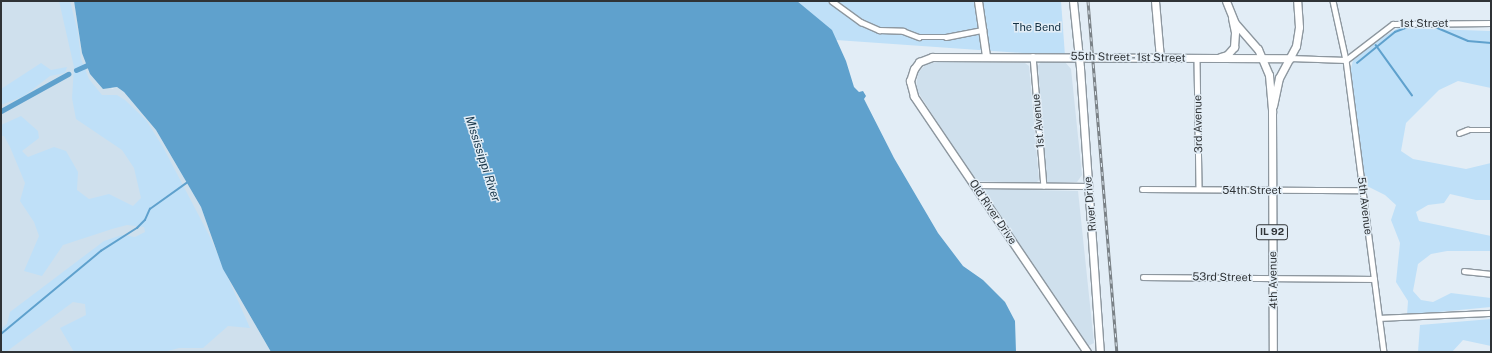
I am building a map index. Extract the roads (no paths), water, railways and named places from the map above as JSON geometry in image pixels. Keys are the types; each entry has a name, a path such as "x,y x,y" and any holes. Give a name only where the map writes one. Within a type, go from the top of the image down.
{"street":[{"path":"832,1 861,22 879,30 902,31 919,37 946,37 983,30"},
{"path":"978,1 986,56"},
{"name":"River Drive","path":"1073,1 1100,352"},
{"path":"1155,1 1160,58"},
{"name":"IL 92","path":"1226,1 1231,15 1263,58"},
{"name":"IL 92","path":"1290,58 1299,35 1297,1"},
{"name":"5th Avenue","path":"1333,1 1346,60 1384,352"},
{"path":"1214,59 1227,54 1234,47 1235,32 1231,15"},
{"name":"1st Street","path":"1346,60 1350,54 1393,24 1491,23"},
{"name":"55th Street - 1st Street","path":"914,68 919,62 932,56 1197,59 1290,58 1346,60"},
{"name":"1st Avenue","path":"1033,56 1044,186"},
{"name":"4th Avenue","path":"1263,58 1269,75 1272,112 1273,352"},
{"name":"4th Avenue","path":"1272,112 1279,78 1290,58"},
{"name":"3rd Avenue","path":"1197,59 1199,189"},
{"name":"Old River Drive","path":"914,68 910,81 914,96 1087,352"},
{"path":"1460,133 1467,130 1491,130"},
{"path":"974,185 1088,186"},
{"name":"54th Street","path":"1142,189 1363,190"},
{"path":"1464,271 1491,274"},
{"name":"53rd Street","path":"1143,277 1374,279"},
{"path":"1380,318 1491,313"}],"water":[{"name":"Mississippi River","path":"74,1 797,1 832,30 846,61 854,87 859,92 863,91 866,96 864,99 894,158 938,233 963,266 983,280 1005,302 1015,321 1016,352 271,352 223,269 201,207 156,130 124,92 117,87 103,89 90,74 82,53"}],"waterway":[{"path":"1357,63 1395,32 1411,26"},
{"path":"1433,26 1468,41 1491,43"},
{"path":"1376,45 1412,95"},
{"path":"76,70 87,65"},
{"path":"1,111 68,74"},
{"path":"1,334 101,251 137,228 145,220 150,209 188,182"}],"railway":[{"path":"1088,1 1117,352"}],"park label":[{"name":"The Bend","path":"1037,27"}]}
